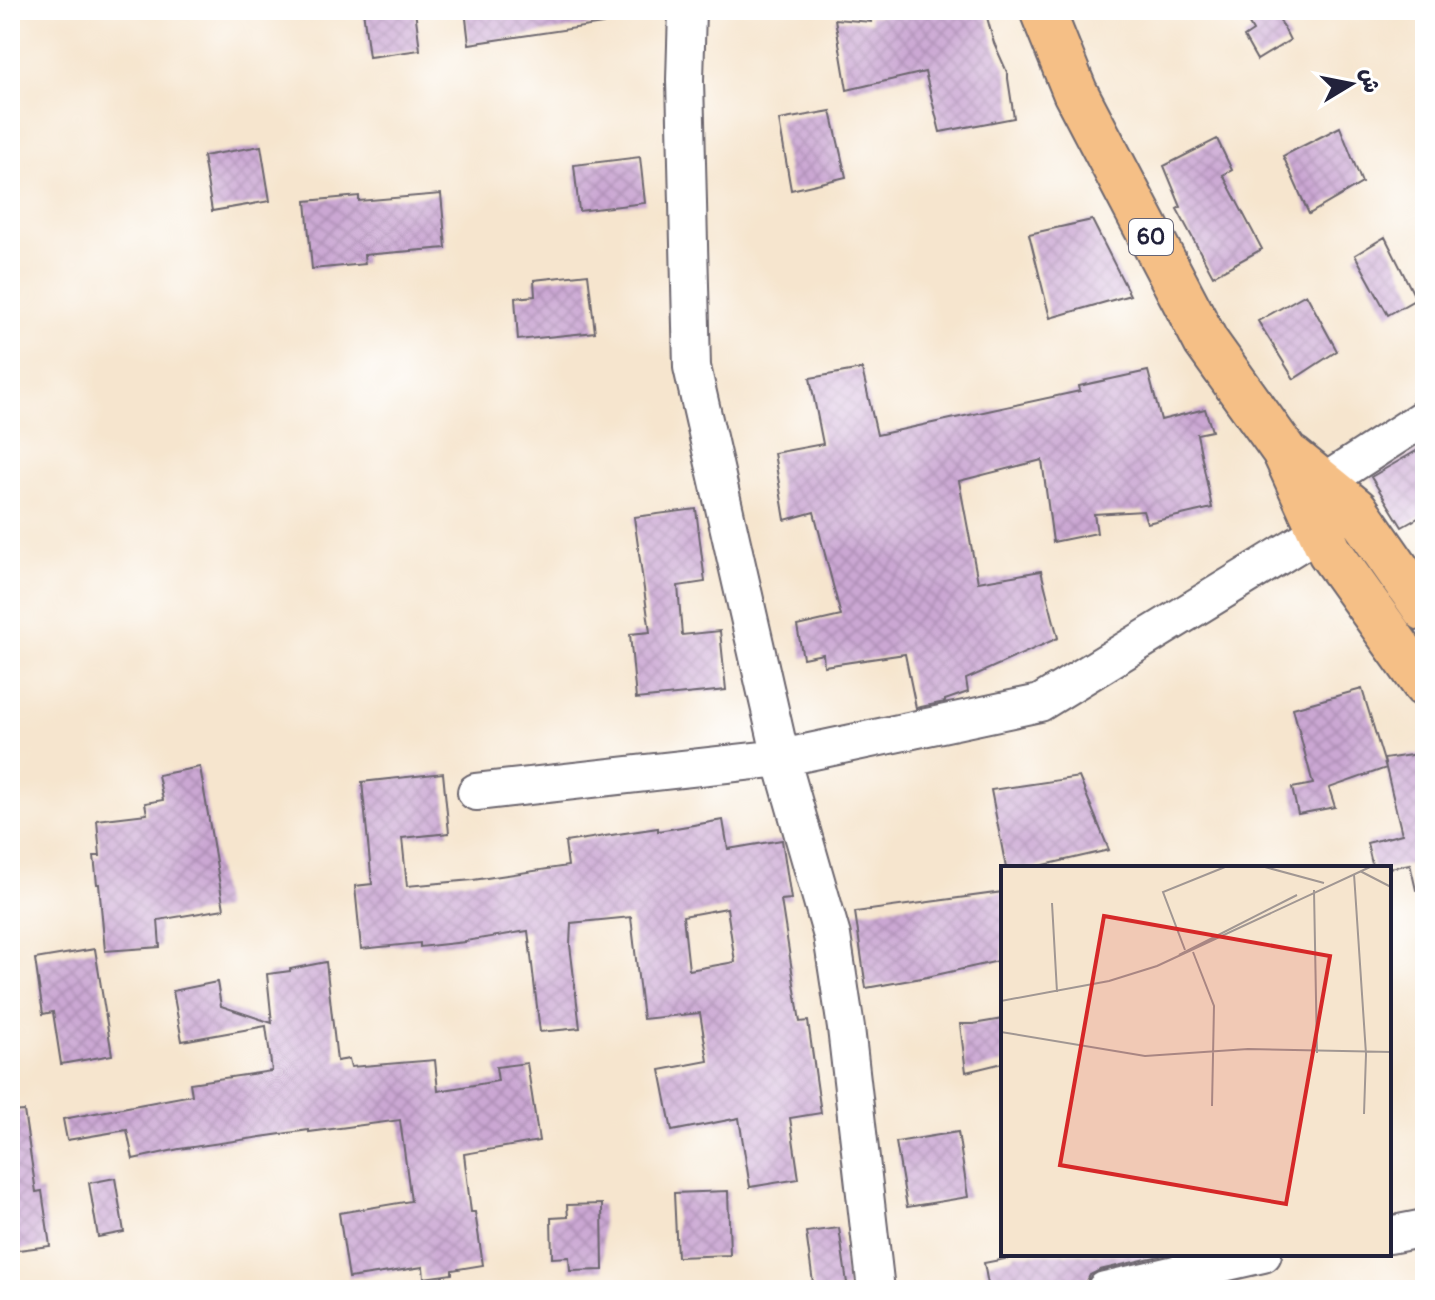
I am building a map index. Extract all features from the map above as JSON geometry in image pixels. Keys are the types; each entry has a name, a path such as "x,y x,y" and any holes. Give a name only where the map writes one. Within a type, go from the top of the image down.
{"main road":[{"name":"60","path":"1042,10 1075,92 1206,342 1284,451 1330,552 1425,685"},
{"name":"60","path":"1284,451 1356,510 1425,609"}],"street":[{"path":"687,10 685,80 692,367 781,758 832,936 846,1028 876,1290"},
{"path":"1323,483 1425,417"},
{"path":"476,792 781,758 1040,703 1320,531"},
{"path":"1391,1235 1425,1228"},
{"path":"1105,1290 1254,1256"}],"building":[{"path":"363,10 415,10 420,50 369,57"},
{"path":"465,10 602,10 603,24 469,44"},
{"path":"885,10 985,10 994,43 1007,72 1014,118 940,132 925,72 847,90 835,19 871,22 870,16 886,15"},
{"path":"1241,10 1275,10 1290,40 1257,60 1244,37 1253,31"},
{"path":"831,111 846,177 791,190 779,120"},
{"path":"1340,127 1362,183 1309,214 1283,156"},
{"path":"1217,139 1232,170 1223,175 1262,249 1213,276 1177,209 1181,207 1164,166"},
{"path":"261,146 270,201 212,211 203,156"},
{"path":"640,157 645,203 579,211 574,165"},
{"path":"441,194 446,248 364,255 365,264 312,269 306,201 359,196 359,201"},
{"path":"1092,220 1130,295 1050,318 1029,234"},
{"path":"1385,237 1416,299 1388,315 1355,255"},
{"path":"588,274 595,332 518,340 515,298 535,296 534,280"},
{"path":"1306,294 1337,351 1294,379 1258,321"},
{"path":"862,369 877,435 1080,391 1079,386 1148,371 1161,420 1205,409 1212,431 1197,434 1212,508 1147,523 1143,511 1094,514 1097,533 1053,542 1042,460 959,481 978,582 1041,571 1058,638 966,679 968,692 945,702 916,708 905,654 824,666 823,654 803,658 797,626 841,616 814,512 785,520 774,453 823,444 810,378"},
{"path":"1425,446 1425,514 1402,527 1371,477"},
{"path":"696,509 705,582 678,586 682,635 720,631 726,690 636,699 630,634 650,632 634,517"},
{"path":"1362,689 1386,768 1329,788 1335,807 1298,814 1292,788 1313,784 1293,708"},
{"path":"1425,753 1425,889 1416,890 1410,864 1391,868 1373,866 1367,843 1402,834 1384,759"},
{"path":"200,767 224,909 158,920 160,947 105,951 94,856 100,856 97,820 147,814 145,803 163,800 158,775"},
{"path":"443,773 449,833 402,838 407,886 568,866 565,842 723,820 728,849 782,840 791,899 781,900 800,1022 808,1021 821,1113 790,1118 799,1179 750,1187 739,1118 672,1131 660,1070 708,1061 700,1013 643,1019 631,917 571,923 570,945 580,1028 540,1032 528,931 420,947 420,943 361,949 355,886 372,884 362,782","holes":["727,908 735,962 689,970 683,916"]},
{"path":"1079,777 1109,850 1040,866 1006,866 991,790"},
{"path":"1001,892 1001,960 866,988 855,912"},
{"path":"95,949 112,1055 61,1064 53,1012 43,1014 35,959"},
{"path":"326,962 337,1061 349,1059 351,1067 435,1060 438,1091 498,1081 496,1067 527,1063 539,1141 464,1154 471,1212 475,1212 483,1265 424,1278 423,1267 349,1278 339,1213 411,1201 400,1120 309,1130 133,1159 127,1130 67,1140 63,1119 192,1095 190,1083 272,1071 266,1026 182,1041 173,991 217,982 221,1006 272,1023 267,974"},
{"path":"1001,1019 1001,1063 966,1072 960,1024"},
{"path":"24,1111 36,1192 42,1191 50,1246 10,1251 10,1112"},
{"path":"958,1132 968,1197 907,1207 896,1142"},
{"path":"115,1178 124,1232 98,1237 89,1183"},
{"path":"728,1191 730,1255 677,1257 674,1193"},
{"path":"602,1204 603,1270 570,1271 569,1257 552,1258 551,1218 568,1217 567,1205"},
{"path":"839,1228 848,1290 814,1290 806,1232"},
{"path":"1160,1256 1100,1270 1090,1275 1085,1285 1056,1290 989,1290 984,1263 1015,1257"}]}
